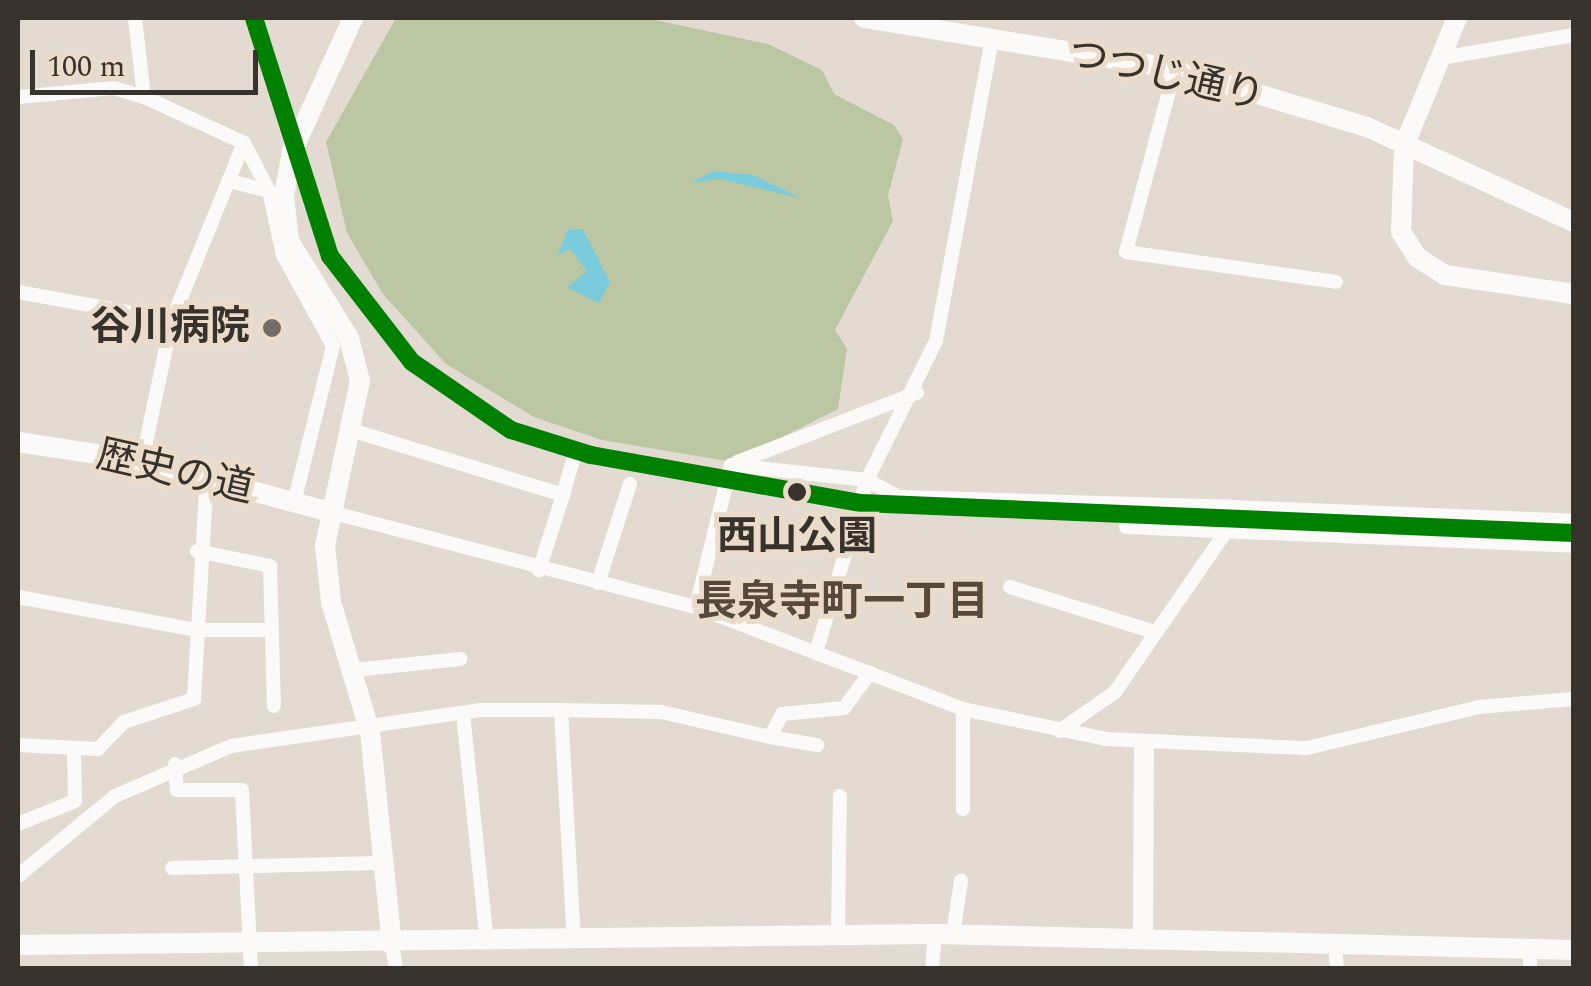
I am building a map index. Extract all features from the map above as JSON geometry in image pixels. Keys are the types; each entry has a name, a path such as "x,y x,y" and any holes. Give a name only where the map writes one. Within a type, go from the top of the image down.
{"street":[{"path":"353,18 306,114 284,195 290,241 350,338 360,382 354,432 330,512 331,602 370,732 381,864 396,968"},
{"name":"つつじ通り","path":"864,18 1175,70 1404,146 1574,222"},
{"path":"1457,18 1404,146 1398,210 1418,258 1445,274 1574,294"},
{"path":"141,19 144,97"},
{"path":"1441,58 1574,35"},
{"path":"816,653 867,480 917,392 936,341 992,40"},
{"path":"1175,70 1126,252 1336,282"},
{"path":"18,97 114,88 144,97 244,143 268,191 282,255 333,346 294,502"},
{"path":"142,460 172,320 244,143"},
{"path":"229,181 268,191"},
{"path":"18,292 172,320"},
{"path":"732,465 917,392"},
{"path":"354,432 563,495"},
{"name":"歴史の道","path":"18,442 142,460 330,512"},
{"path":"539,570 573,460"},
{"path":"732,465 867,480 899,496 1574,521"},
{"path":"696,607 732,465"},
{"path":"18,746 98,749 124,722 194,699 197,551 207,476"},
{"path":"598,583 630,484"},
{"path":"1059,731 1115,692 1151,630 1224,533 1230,507"},
{"path":"330,512 539,570 696,607 962,710 1144,744 1306,748 1478,707 1574,700"},
{"path":"1126,527 1574,546"},
{"path":"197,551 270,566 274,706"},
{"path":"1010,588 1151,630"},
{"path":"18,597 196,630 271,630"},
{"path":"354,670 460,659"},
{"path":"770,737 782,714 844,708 870,673"},
{"path":"561,710 574,940"},
{"path":"18,876 70,829 175,764 264,739 370,732 463,714 561,710 661,712 818,745"},
{"path":"962,710 962,809"},
{"path":"463,714 488,943"},
{"path":"1143,938 1144,744"},
{"path":"18,824 76,801 74,749"},
{"path":"175,764 177,790 242,790 251,968"},
{"path":"838,934 840,796"},
{"path":"172,868 381,864"},
{"path":"932,968 961,882"},
{"path":"18,945 250,946 944,934 1335,942 1530,959 1574,950"},
{"path":"1335,942 1337,968"}],"green space":[{"name":"西山公園","path":"396,18 646,18 768,44 822,70 834,94 894,125 903,139 888,195 893,221 835,330 847,349 838,409 733,462 602,440 534,417 446,364 383,294 347,233 326,142"}],"water":[{"path":"714,171 753,175 803,199 720,179 690,183"},
{"path":"583,229 610,282 599,303 567,287 587,271 570,249 557,256 568,230"}],"transit line":[{"path":"254,18 330,256 412,362 511,430 591,455 861,503 1574,533"}],"place":[{"name":"谷川病院","path":"272,328"},
{"name":"西山公園","path":"797,492"}],"district":[{"name":"長泉寺町一丁目","path":"842,603"}]}
